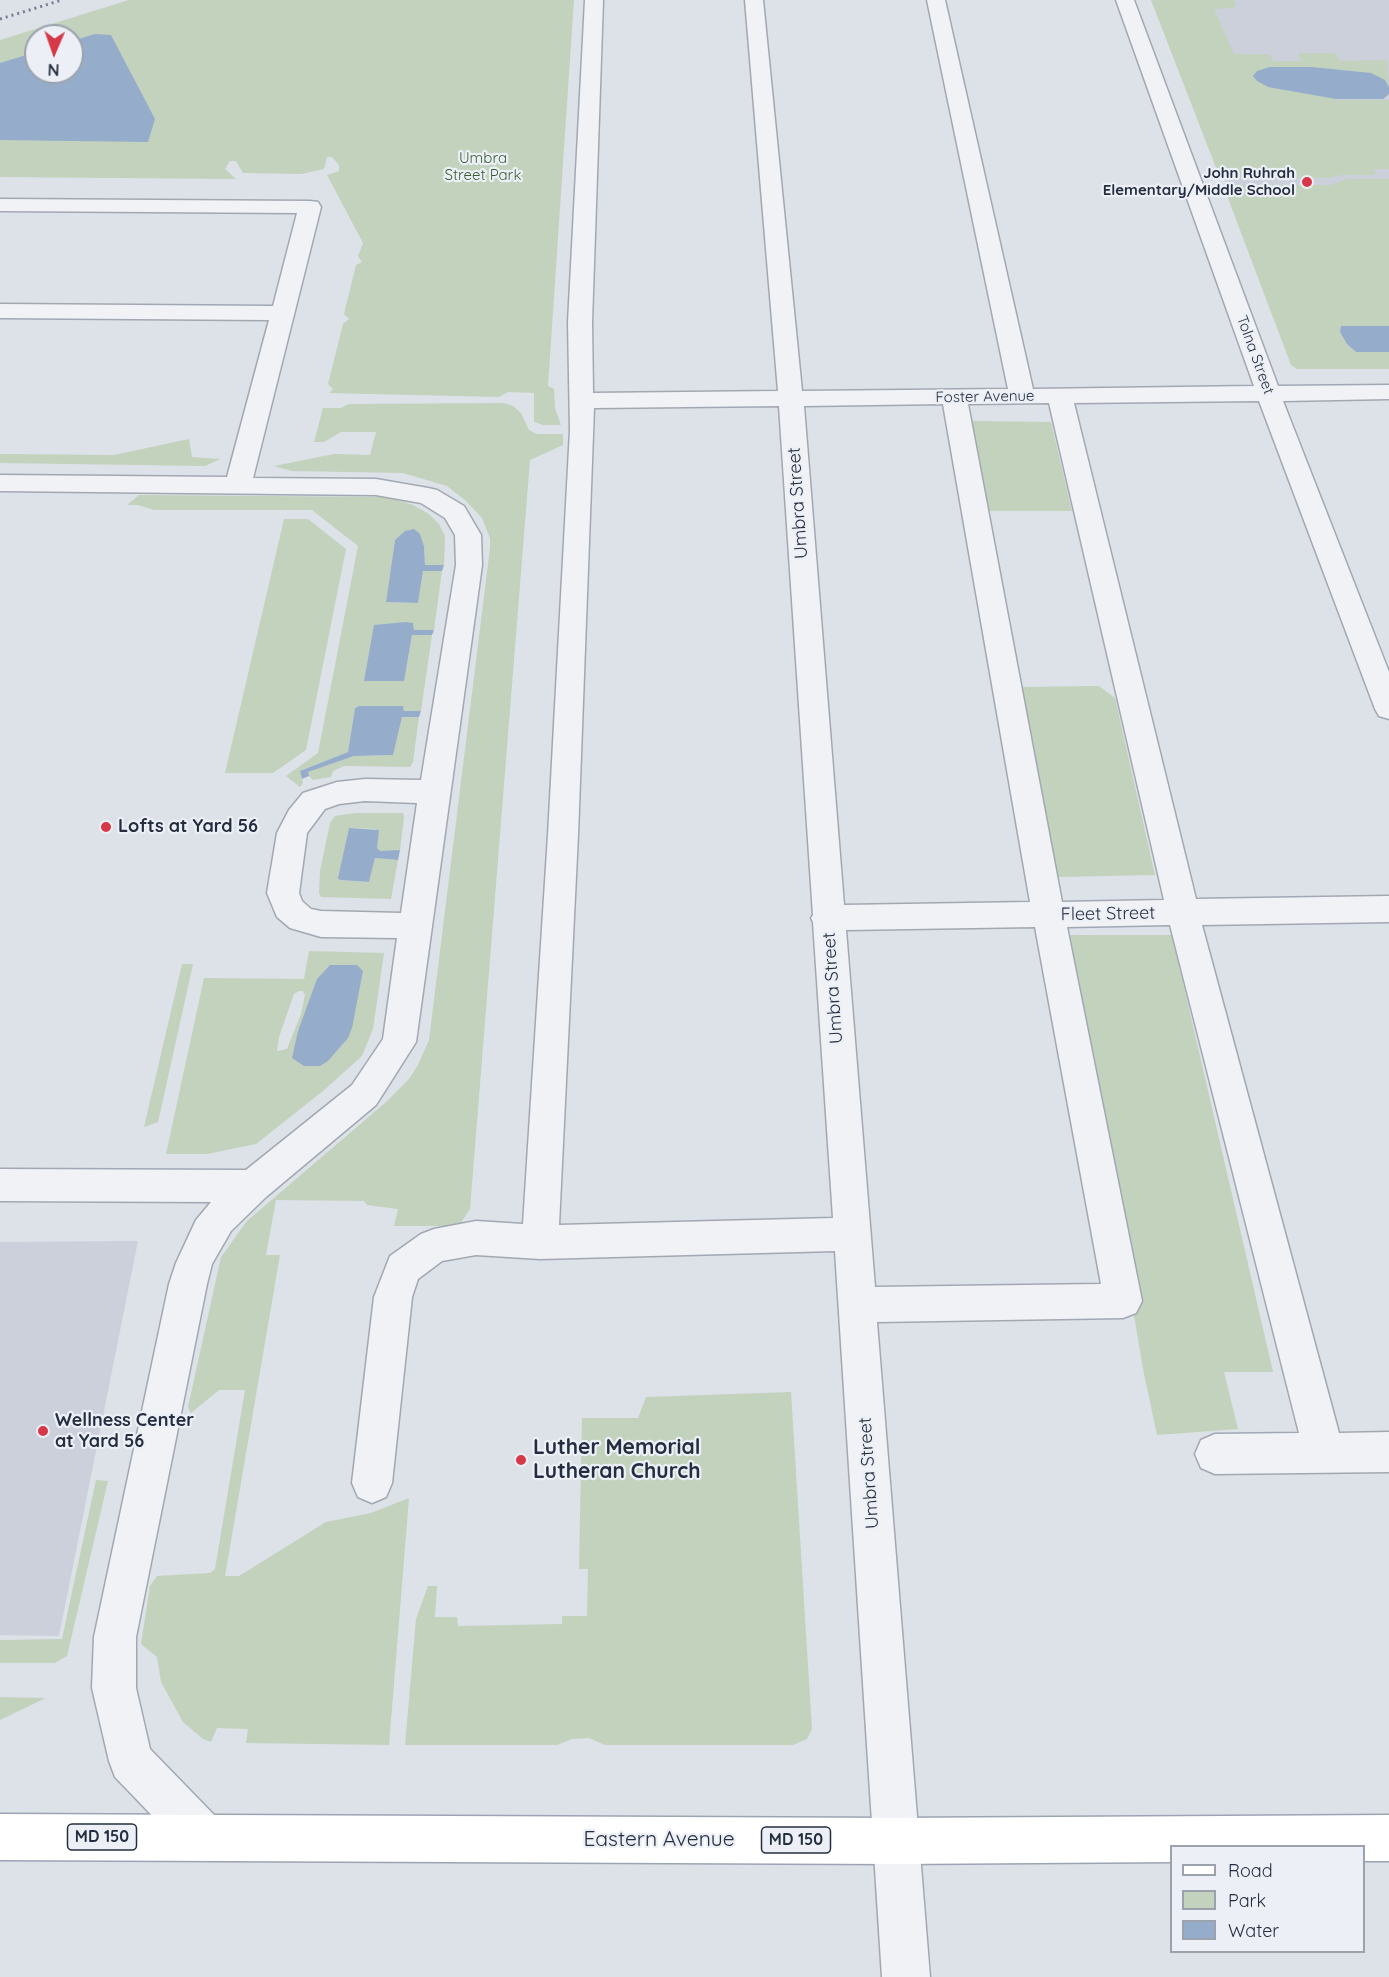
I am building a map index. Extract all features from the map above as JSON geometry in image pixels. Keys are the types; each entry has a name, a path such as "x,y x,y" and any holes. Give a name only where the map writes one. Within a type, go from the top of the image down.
{"main road":[{"name":"Eastern Avenue","path":"0,1837 896,1841 1389,1838"}],"street":[{"path":"540,1242 564,812 582,401 580,322 594,0"},
{"name":"Umbra Street","path":"754,0 791,399 827,918 906,1977"},
{"path":"936,0 1022,396"},
{"name":"Tolna Street","path":"1125,0 1269,393 1389,709"},
{"path":"0,205 310,207 238,486"},
{"path":"0,311 283,313"},
{"name":"Foster Avenue","path":"582,401 1389,392"},
{"path":"856,1305 1123,1301 1048,915 954,397"},
{"path":"1060,397 1183,913 1324,1452"},
{"path":"0,483 376,487 428,496 455,512 468,535 468,565 399,1042 364,1095 253,1186 218,1219 194,1263 115,1637 114,1688 131,1761 204,1838"},
{"path":"415,926 321,924 301,919 288,908 283,893 285,873 292,833 300,818 314,801 337,793 365,790 434,792"},
{"name":"Fleet Street","path":"827,918 1389,909"},
{"path":"0,1185 253,1186"},
{"path":"372,1483 393,1297 403,1268 434,1246 476,1238 540,1242 851,1234"},
{"path":"1215,1454 1389,1452"}],"shaded area":[{"name":"John Ruhrah Elementary/Middle School","path":"1155,0 1389,0 1389,365 1296,365"},
{"name":"Wellness Center at Yard 56","path":"138,1241 59,1636 0,1635 0,1242"}],"green space":[{"name":"Umbra Street Park","path":"129,0 574,0 548,386 554,389 555,408 561,425 543,425 534,422 534,393 508,392 499,397 329,393 333,389 328,384 343,324 349,319 344,314 356,265 362,262 358,256 363,243 327,175 339,171 339,165 332,157 327,157 324,169 301,174 243,173 236,161 230,161 225,169 236,179 0,177 0,40 24,33 24,84 84,84 84,24 52,24"},
{"path":"1151,0 1234,0 1236,4 1233,8 1214,9 1234,54 1269,54 1273,61 1301,61 1298,53 1335,53 1339,61 1387,60 1389,87 1385,80 1363,72 1312,67 1270,67 1285,90 1321,94 1337,100 1389,100 1389,169 1374,169 1376,175 1342,175 1327,178 1220,178"},
{"path":"1347,179 1389,179 1389,326 1341,326 1340,332 1347,344 1356,352 1389,352 1389,369 1297,369 1291,365 1223,185 1331,185"},
{"path":"504,403 513,406 521,413 529,430 537,434 563,434 563,445 530,460 470,1209 459,1226 394,1226 398,1209 367,1205 364,1201 276,1200 266,1255 280,1255 225,1576 239,1576 326,1522 371,1513 409,1498 389,1745 246,1743 248,1729 217,1728 211,1742 203,1739 183,1722 161,1682 157,1657 141,1644 150,1586 157,1576 210,1573 215,1569 245,1390 219,1390 191,1413 188,1407 221,1257 247,1221 386,1102 409,1079 429,1040 490,548 490,538 482,518 465,500 447,486 403,473 292,471 274,466 334,454 370,455 376,432 341,432 324,442 314,442 323,408 341,408 349,404"},
{"path":"972,421 1051,422 1072,511 987,511"},
{"path":"189,439 192,457 220,459 205,466 0,463 0,454 114,455"},
{"path":"139,495 388,497 413,505 429,514 439,524 445,536 444,565 425,565 424,546 420,534 395,540 386,602 418,603 423,571 442,571 434,630 414,630 413,623 404,681 412,635 432,635 421,711 404,711 403,706 359,706 355,708 348,752 300,771 303,783 300,787 286,776 318,753 358,546 312,510 154,510 138,505 127,505"},
{"path":"284,519 308,519 346,549 306,750 273,773 225,773"},
{"path":"1099,686 1115,698 1155,875 1057,877 1021,687"},
{"path":"402,717 419,717 413,762 410,767 344,766 333,771 331,777 313,780 309,776 307,772 354,756 392,755"},
{"path":"356,813 403,813 400,850 379,851 376,829 349,828 340,880 369,882 375,858 398,860 391,899 321,897 319,893 320,871 330,823 335,816"},
{"path":"1069,935 1172,935 1273,1372 1224,1372 1238,1429 1157,1435 1144,1374"},
{"path":"309,951 384,953 373,1029 362,1056 323,1091 256,1144 207,1154 166,1154 204,978 304,979","holes":["303,991 305,995 301,1014 287,1049 277,1051 279,1037 294,994","304,1018 343,1044 335,1052 298,1031"]},
{"path":"182,964 193,964 158,1122 144,1127"},
{"path":"791,1392 812,1729 807,1739 793,1745 605,1745 589,1738 572,1739 557,1745 405,1745 416,1619 428,1586 437,1586 435,1617 457,1617 458,1626 562,1624 562,1616 587,1616 588,1569 579,1569 582,1418 638,1418 646,1397"},
{"path":"96,1480 108,1481 67,1656 55,1663 0,1663 0,1640 62,1639"},
{"path":"0,1697 46,1698 0,1720"}],"water":[{"path":"95,34 111,35 155,119 148,142 0,140 0,63 24,56 24,84 84,84 84,37"},
{"path":"1270,67 1312,67 1371,73 1385,80 1389,87 1389,94 1383,99 1336,99 1268,87 1253,76 1257,71"},
{"path":"1341,326 1389,326 1389,352 1356,352 1347,344 1340,332"},
{"path":"414,529 420,534 424,546 425,565 444,565 442,571 423,571 418,603 386,602 395,540 405,531"},
{"path":"413,623 414,630 434,630 432,635 412,635 404,681 364,681 374,625"},
{"path":"359,706 403,706 404,711 421,711 419,717 402,717 393,755 354,756 308,772 309,776 302,779 300,771 348,752 355,708"},
{"path":"349,828 379,830 377,848 380,851 400,850 398,860 375,858 369,882 340,880 338,878"},
{"path":"330,965 357,965 363,971 352,1028 348,1038 328,1061 320,1066 304,1066 292,1058 298,1031 317,979"}],"railway":[{"path":"0,19 62,0"}],"place":[{"name":"John Ruhrah Elementary/Middle School","path":"1307,182"},
{"name":"Lofts at Yard 56","path":"106,827"},
{"name":"Wellness Center at Yard 56","path":"43,1431"},
{"name":"Luther Memorial Lutheran Church","path":"521,1460"}]}
